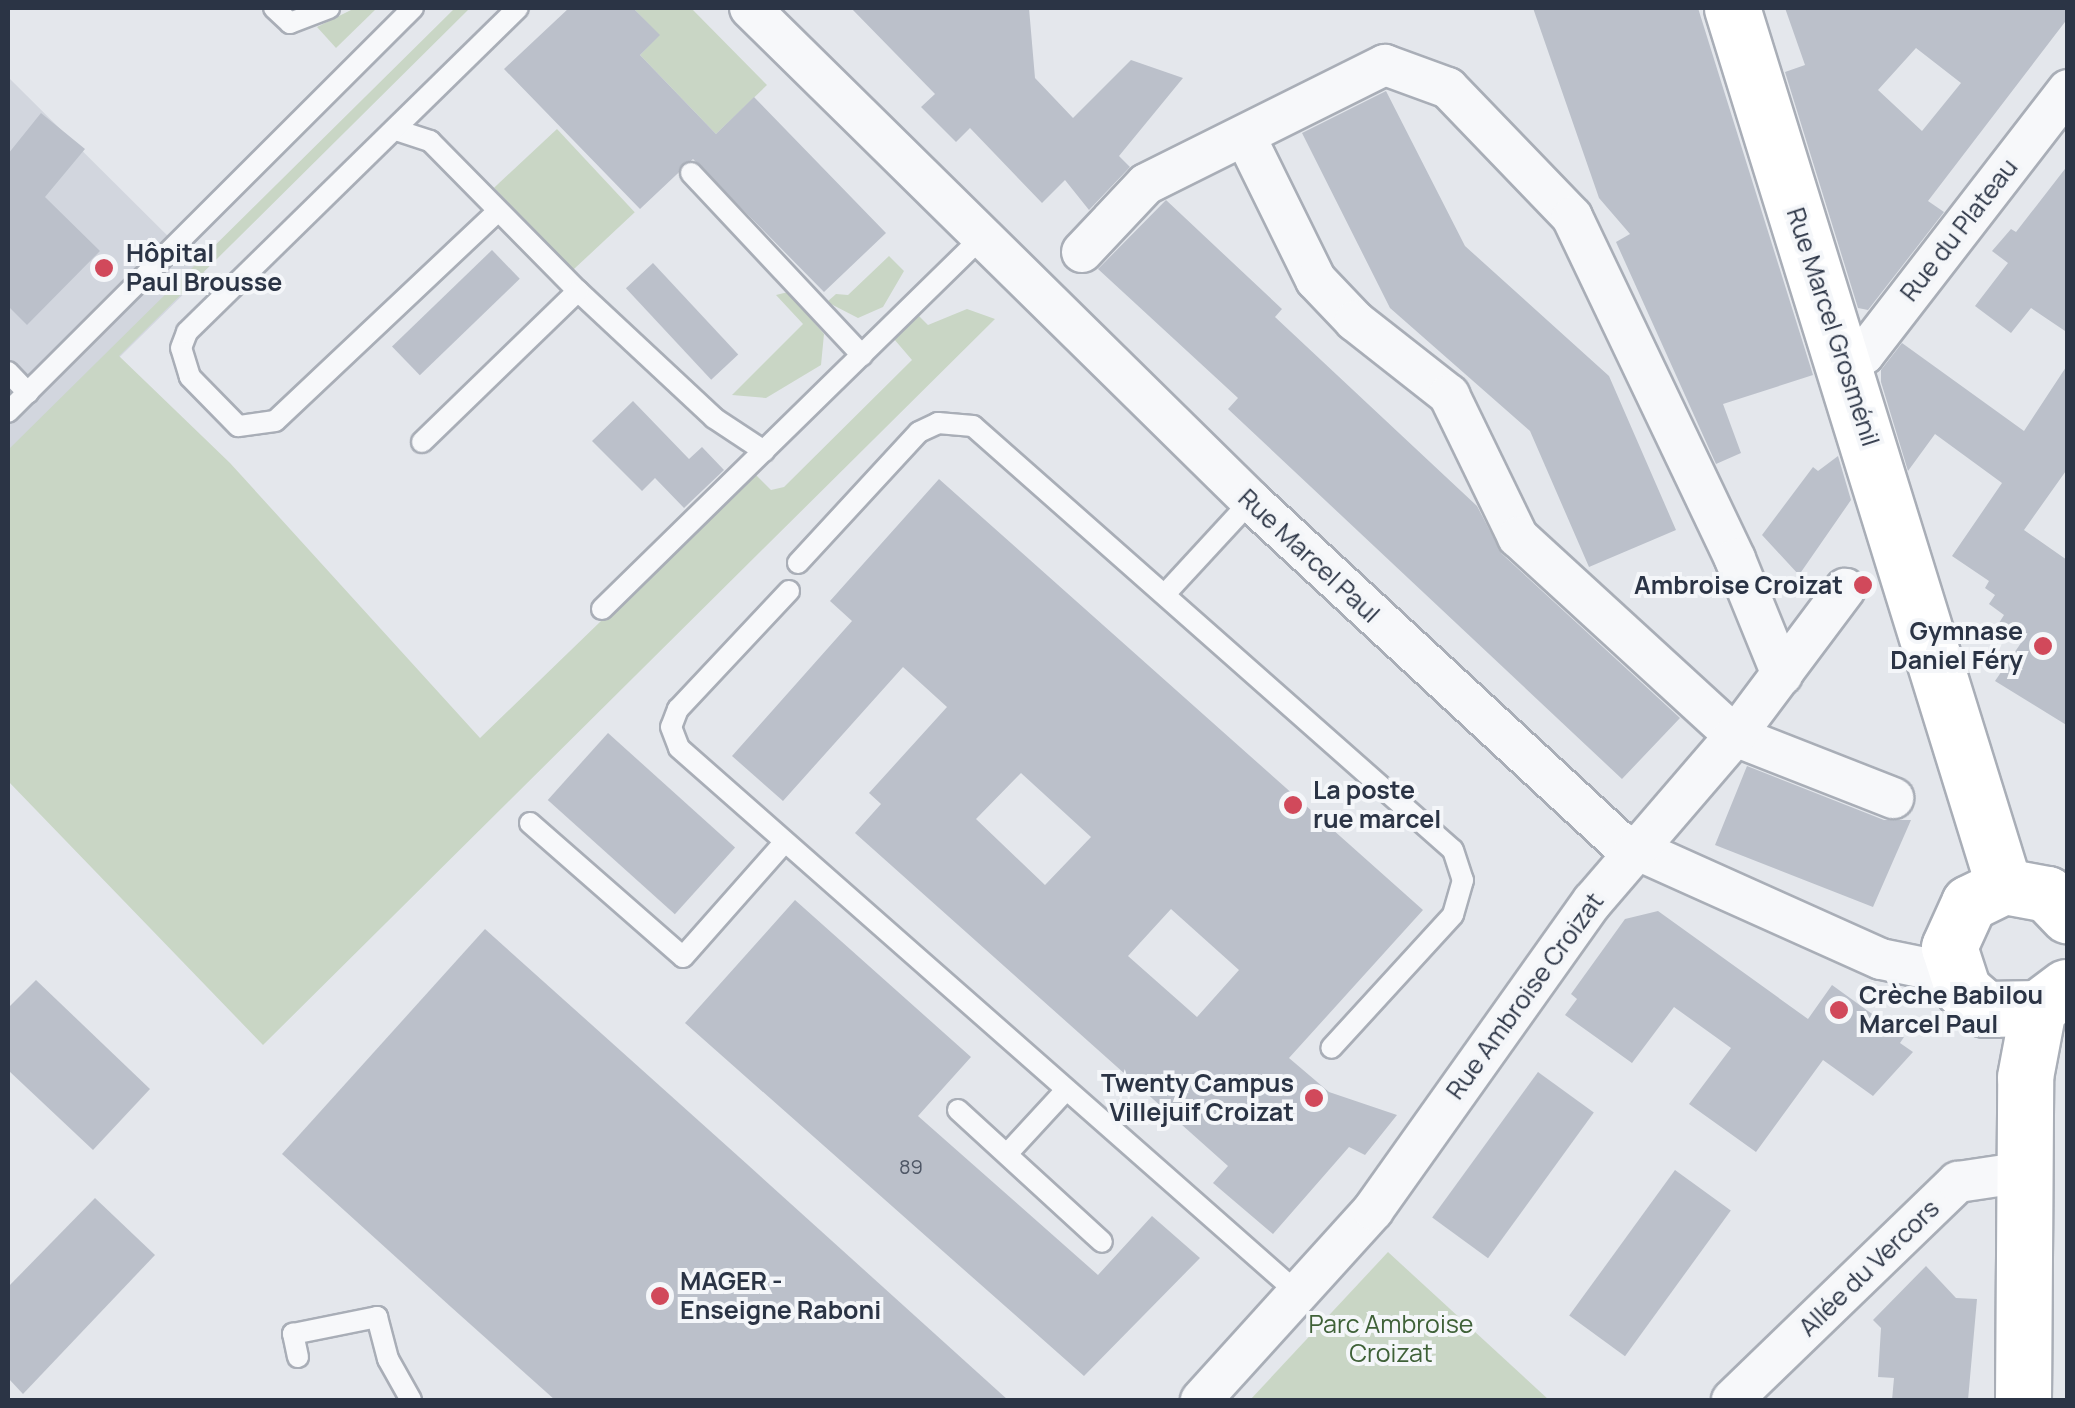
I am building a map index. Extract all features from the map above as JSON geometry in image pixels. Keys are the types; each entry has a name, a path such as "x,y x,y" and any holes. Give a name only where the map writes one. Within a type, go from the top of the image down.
{"street":[{"name":"Rue Marcel Paul","path":"750,8 979,240 1251,501 1577,807 1634,852 1880,959 2011,994"},
{"name":"Rue Marcel Grosménil","path":"1732,8 1844,360 1926,649 2004,886"},
{"path":"1082,252 1146,184 1246,138 1384,65 1448,88 1572,218 1735,559 1782,675"},
{"name":"Rue du Plateau","path":"1844,360 1864,354 2068,90"},
{"path":"1246,138 1316,280 1355,321 1450,396 1518,537 1735,736 1893,798"},
{"name":"Rue Ambroise Croizat","path":"1201,1400 1373,1210 1634,852 1735,736 1845,589"},
{"path":"2023,1400 2024,1077 2011,994 1949,947 1957,918 1985,891 2004,886 2046,894 2068,916"},
{"name":"Allée du Vercors","path":"1732,1400 1958,1182 2025,1172"}],"lane":[{"path":"274,8 290,23 329,8"},
{"path":"8,412 413,8"},
{"path":"498,211 275,420 238,426 190,378 181,348 188,332 518,8"},
{"path":"396,130 430,141 578,291 714,418 764,452"},
{"path":"691,174 862,356"},
{"path":"602,609 979,240"},
{"path":"422,442 578,291"},
{"path":"8,372 28,393"},
{"path":"798,564 894,453 919,432 955,422 992,437 1453,850 1463,880 1453,915 1330,1048"},
{"path":"1166,593 1251,501"},
{"path":"789,591 678,709 672,727 685,756 1299,1294"},
{"path":"530,823 683,957 784,843"},
{"path":"1006,1154 1066,1090"},
{"path":"958,1110 1102,1242"},
{"path":"298,1357 294,1334 377,1317 388,1358 412,1400"}],"shaded area":[{"name":"Hôpital Paul Brousse","path":"8,77 205,273 8,467"}],"green space":[{"path":"355,8 377,8 336,48 317,27"},
{"path":"455,8 470,8 119,356 230,463 480,738 754,473 771,490 784,487 912,360 894,339 919,316 928,325 967,309 995,319 263,1045 8,781 8,450"},
{"path":"633,8 691,8 767,85 716,134 640,55 659,35"},
{"path":"557,129 635,212 572,271 494,188"},
{"path":"889,256 904,271 883,307 858,318 827,302 836,294 848,295"},
{"path":"788,292 824,334 821,365 766,398 732,395 803,324 776,295"},
{"name":"Parc Ambroise Croizat","path":"1388,1252 1549,1400 1250,1400"}],"building":[{"path":"569,8 633,8 660,35 640,55 716,134 754,97 886,233 824,292 693,159 640,209 504,69"},
{"path":"851,8 1029,8 1035,78 1073,118 1131,60 1183,78 1119,156 1130,167 1089,210 1065,180 1042,203 970,128 956,142 921,107 935,94"},
{"path":"1533,8 1698,8 1813,375 1723,404 1741,453 1716,464 1616,242 1630,234 1599,198"},
{"path":"1785,8 2068,8 2068,18 1928,201 1944,212 1868,310 1858,308 1785,72 1805,65","holes":["1916,48 1961,83 1922,131 1878,90"]},
{"path":"1386,91 1465,246 1609,376 1676,530 1589,567 1530,431 1390,308 1302,133"},
{"path":"41,113 85,149 45,197 100,251 27,325 8,306 8,154"},
{"path":"2068,165 2068,333 2031,308 2011,333 1975,306 2008,263 1992,251 2011,229 2016,232"},
{"path":"1166,200 1282,309 1275,317 1477,506 1502,554 1680,718 1622,779 1228,409 1238,398 1098,269"},
{"path":"492,250 520,279 420,375 392,347"},
{"path":"653,263 738,354 711,380 626,288"},
{"path":"1902,343 2024,431 2068,364 2068,468 2024,530 2067,560 2068,726 1995,681 2023,640 1999,623 2004,615 1989,604 1995,595 1985,588 1989,581 1952,556 2002,483 1935,434 1908,471 1881,382 1881,370"},
{"path":"633,401 689,459 702,447 724,470 684,508 655,478 642,491 592,441"},
{"path":"1838,456 1851,500 1799,575 1762,535 1813,467 1818,471"},
{"path":"939,479 1423,910 1289,1058 1329,1092 1397,1115 1365,1155 1349,1147 1273,1234 1213,1183 1228,1166 855,833 881,804 869,793 947,707 903,667 783,801 732,756 852,621 830,601","holes":["1021,773 1091,837 1045,885 976,819","1171,909 1239,970 1197,1017 1128,956"]},
{"path":"608,733 735,847 675,914 548,800"},
{"path":"1747,766 1884,820 1911,820 1873,907 1715,845"},
{"path":"795,900 971,1057 918,1116 1098,1275 1152,1216 1200,1258 1084,1376 685,1023"},
{"path":"1658,911 1808,1019 1832,985 1904,1037 1900,1043 1913,1052 1873,1096 1823,1060 1756,1152 1689,1104 1731,1048 1674,1007 1632,1063 1565,1015 1577,999 1571,994 1625,919"},
{"path":"485,929 1008,1400 555,1400 451,1307 282,1154"},
{"path":"36,980 150,1089 93,1150 8,1070 8,1008"},
{"path":"1538,1072 1594,1113 1488,1258 1432,1218"},
{"path":"1675,1170 1731,1211 1625,1356 1569,1316"},
{"path":"95,1198 155,1255 23,1394 8,1378 8,1287"},
{"path":"1926,1266 1956,1298 1977,1299 1968,1400 1892,1400 1894,1378 1878,1377 1881,1328 1873,1320"}],"place":[{"name":"Hôpital Paul Brousse","path":"104,268"},
{"name":"Ambroise Croizat","path":"1863,585"},
{"name":"Gymnase Daniel Féry","path":"2043,646"},
{"name":"La poste rue marcel","path":"1293,805"},
{"name":"Crèche Babilou Marcel Paul","path":"1839,1010"},
{"name":"Twenty Campus Villejuif Croizat","path":"1314,1098"},
{"name":"MAGER - Enseigne Raboni","path":"660,1296"}]}
